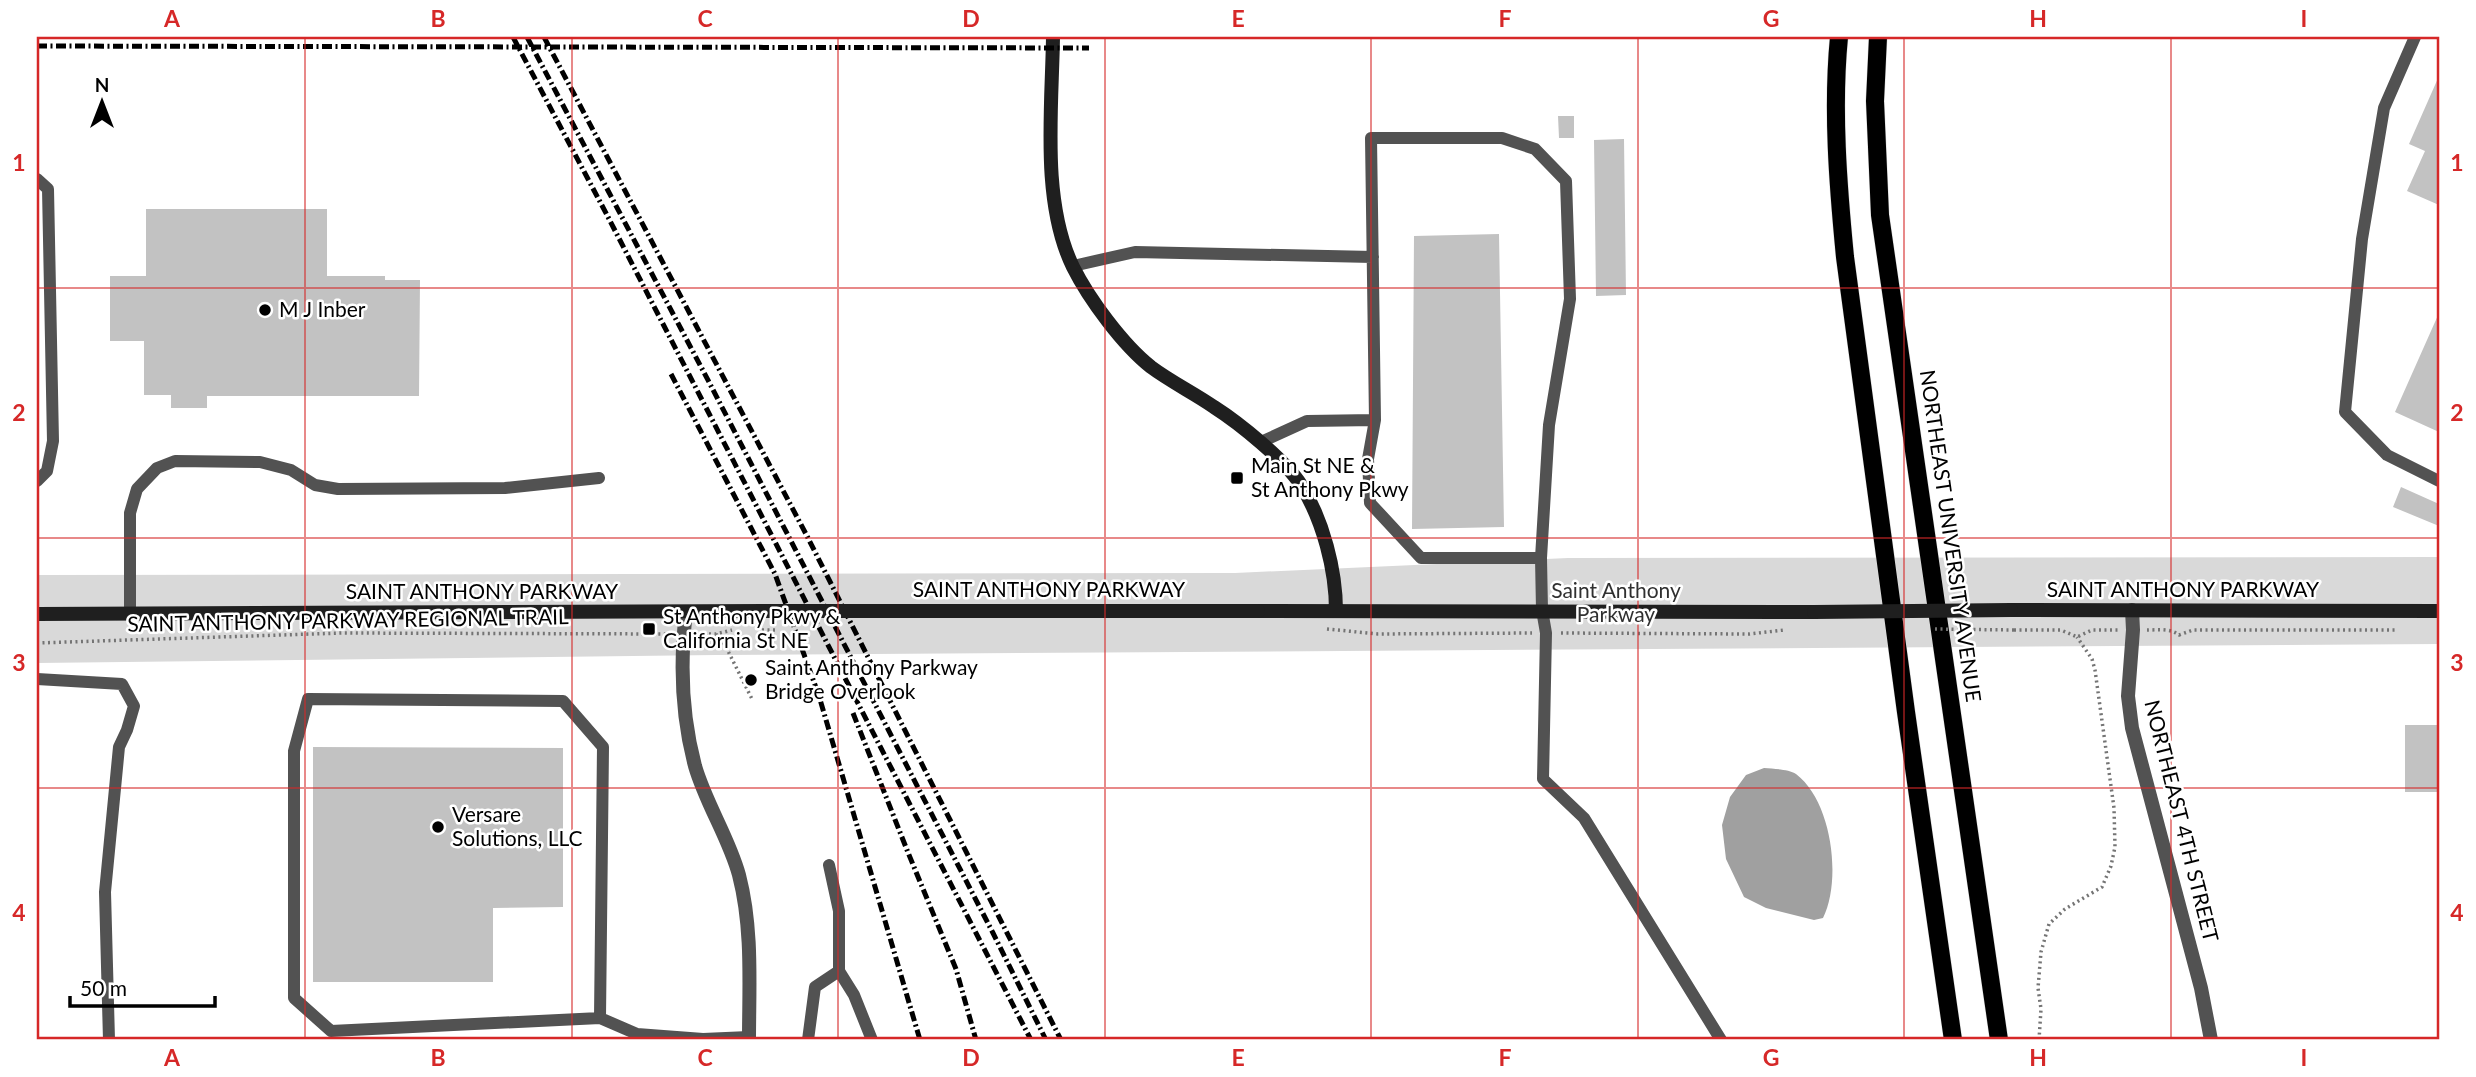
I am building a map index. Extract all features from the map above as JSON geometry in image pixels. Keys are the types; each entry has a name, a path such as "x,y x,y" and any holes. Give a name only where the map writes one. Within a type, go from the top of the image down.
{"main road":[{"path":"1839,37 1837,141 1840,209 1855,336 1953,1040"},
{"name":"NORTHEAST UNIVERSITY AVENUE","path":"1878,37 1876,153 1886,261 1998,1040"}],"street":[{"path":"1053,37 1051,180 1061,229 1073,266 1103,316 1150,366 1217,408 1261,442 1300,484 1325,537 1336,592 1336,611"},
{"name":"SAINT ANTHONY PARKWAY","path":"37,614 1542,610 2439,611"},
{"name":"NORTHEAST 4TH STREET","path":"2132,610 2129,696 2132,728 2201,988 2211,1040"},
{"path":"686,612 683,634 684,699 696,768 738,873 745,906 749,938 749,1039"}],"lane":[{"path":"2415,37 2384,108 2362,239 2345,412 2387,455 2439,481"},
{"path":"1541,558 1421,558 1370,503 1368,459 1375,420 1371,138 1502,138 1535,149 1566,181 1570,299 1549,425 1541,558 1542,610 1546,633 1542,779 1584,818 1721,1040"},
{"path":"37,179 48,189 53,440 47,471 37,481"},
{"path":"1073,266 1135,252 1373,257"},
{"path":"1261,442 1307,421 1375,420"},
{"path":"130,614 130,513 137,489 157,468 175,461 260,462 291,470 315,485 338,489 505,488 599,478"},
{"path":"37,679 122,684 134,706 119,747 105,892 109,1040"},
{"path":"600,1018 603,747 564,701 308,699 294,751 294,998 331,1031 600,1018 637,1034 749,1039"},
{"path":"829,865 839,911 839,971 854,995 872,1040"},
{"path":"807,1040 815,987 839,971"}],"path":[{"path":"1323,629 1378,634 1749,634 1787,630"},
{"path":"2176,632 2179,635 2193,630 2213,629 2388,630"},
{"path":"741,630 716,634 725,645 753,701"},
{"path":"752,630 762,630"},
{"path":"2014,630 2061,630 2077,637 2092,659 2114,808 2115,847 2112,866 2102,887 2056,916 2044,937 2038,988 2041,1009 2039,1040"},
{"path":"2077,637 2084,632"},
{"name":"SAINT ANTHONY PARKWAY REGIONAL TRAIL","path":"37,643 342,634 659,634"}],"green space":[{"name":"Saint Anthony Parkway","path":"2439,557 2439,644 716,655 37,663 37,575 1235,573 1568,558"}],"shaded area":[{"path":"1764,768 1793,772 1808,786 1818,803 1830,842 1832,863 1829,902 1823,918 1814,920 1766,908 1744,897 1726,859 1722,825 1730,797 1746,775"}],"building":[{"path":"2439,76 2439,205 2407,191 2425,151 2409,144"},
{"path":"1558,116 1574,116 1574,138 1559,138"},
{"path":"1624,139 1626,295 1596,296 1594,140"},
{"name":"M J Inber","path":"146,209 327,209 327,276 385,276 385,280 420,280 419,396 207,396 207,408 171,408 171,395 144,395 144,341 110,341 110,276 146,276"},
{"path":"1499,234 1504,527 1412,529 1414,236"},
{"path":"2439,313 2439,432 2395,412"},
{"path":"2401,487 2439,504 2439,526 2393,507"},
{"path":"2405,725 2439,725 2439,792 2405,792"},
{"name":"Versare Solutions, LLC","path":"313,747 563,748 563,907 493,908 493,982 313,982"}],"railway":[{"path":"513,37 1031,1040"},
{"path":"527,37 709,382 1046,1040"},
{"path":"544,37 807,536 1061,1040"},
{"path":"37,46 1089,48"},
{"path":"671,374 775,574 819,696 920,1040"},
{"path":"853,713 956,969 976,1040"}],"place":[{"name":"M J Inber","path":"265,310"},
{"name":"Main St NE & St Anthony Pkwy","path":"1237,478"},
{"name":"St Anthony Pkwy & California St NE","path":"649,629"},
{"name":"Saint Anthony Parkway Bridge Overlook","path":"751,680"},
{"name":"Versare Solutions, LLC","path":"438,827"}]}
